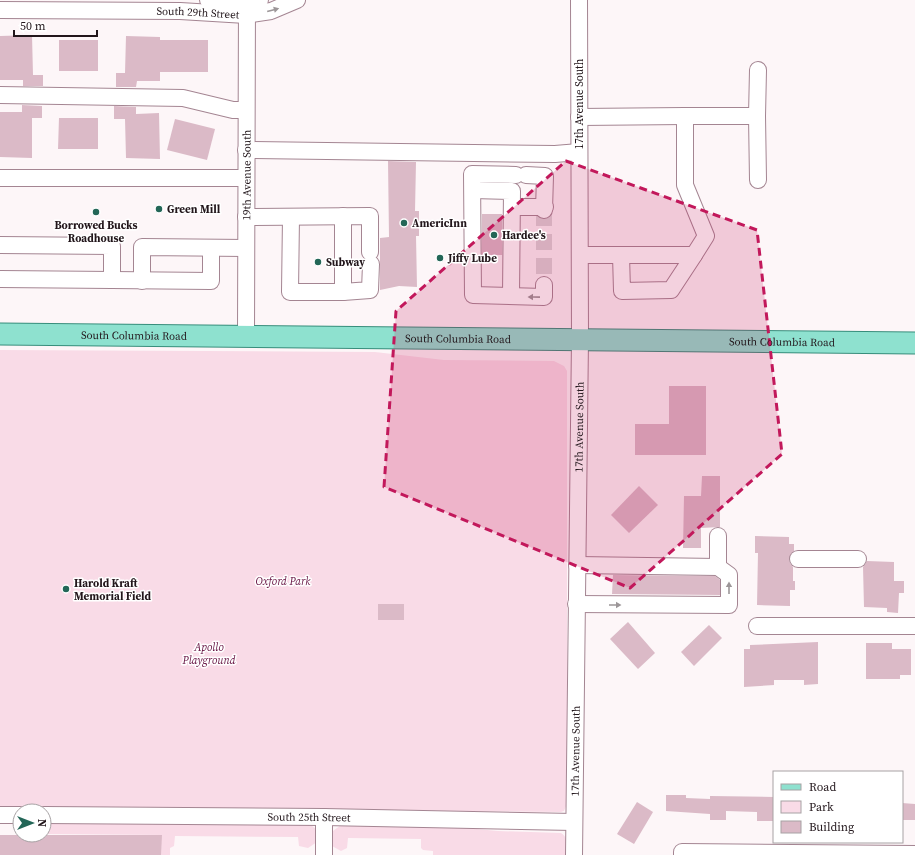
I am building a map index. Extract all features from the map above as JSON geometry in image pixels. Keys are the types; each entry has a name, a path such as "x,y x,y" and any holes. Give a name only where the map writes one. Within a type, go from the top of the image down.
{"main road":[{"name":"South Columbia Road","path":"0,334 915,343"}],"street":[{"name":"South 29th Street","path":"208,0 271,11 297,0"},
{"name":"South 29th Street","path":"0,10 102,5 247,7 260,0"},
{"name":"17th Avenue South","path":"574,855 580,339 579,0"},
{"name":"19th Avenue South","path":"246,336 247,7"},
{"path":"758,70 758,180"},
{"path":"0,95 183,98 233,110 246,110"},
{"path":"621,255 622,292 671,290 706,236 685,185 685,116"},
{"path":"579,117 757,116"},
{"path":"246,150 555,154 579,152"},
{"path":"482,153 482,174"},
{"path":"512,207 544,209 545,176 472,174 473,295 544,297 544,285"},
{"path":"0,178 246,178"},
{"path":"473,190 512,191 511,296"},
{"path":"343,216 343,292"},
{"path":"246,217 370,216 370,290 343,292 290,292 291,217"},
{"path":"298,292 303,288 334,287 335,253 344,243"},
{"path":"0,245 112,246 112,280"},
{"path":"142,280 142,247 246,248"},
{"path":"0,279 211,281 211,248"},
{"path":"580,255 694,255"},
{"path":"718,536 718,567"},
{"path":"798,559 858,559"},
{"path":"576,604 729,605 729,575 718,567 577,565"},
{"path":"757,626 915,626"},
{"path":"0,815 12,815"},
{"name":"South 25th Street","path":"52,816 324,817 574,822"},
{"path":"324,817 324,855"},
{"path":"682,855 682,852 915,854"}],"highlighted area":[{"path":"566,161 757,230 782,454 630,588 384,487 396,311"}],"green space":[{"name":"Oxford Park","path":"0,350 375,352 444,360 554,361 564,366 567,371 567,804 564,811 52,807 52,803 12,803 12,807 0,807"},
{"path":"52,823 311,825 317,830 317,842 308,848 299,846 298,837 175,836 174,846 170,848 170,855 161,855 161,835 52,834"},
{"path":"341,825 435,825 498,831 561,833 564,835 566,840 567,855 433,855 433,851 423,850 421,848 421,839 348,838 347,848 341,851 332,846 333,831"}],"building":[{"path":"32,35 33,75 43,75 43,86 23,86 23,80 0,80 0,36"},
{"path":"126,36 160,37 160,40 208,40 208,72 160,72 160,81 137,81 136,87 116,87 116,73 125,73"},
{"path":"59,40 98,40 98,71 59,71"},
{"path":"22,105 42,106 42,118 32,118 32,158 0,157 0,112 22,112"},
{"path":"114,106 136,107 136,114 159,113 160,159 126,158 125,119 114,119"},
{"path":"59,118 98,118 98,149 58,149"},
{"path":"175,119 215,129 207,160 167,150"},
{"name":"AmericInn","path":"388,161 416,162 415,211 419,211 419,236 416,236 417,287 399,286 380,290 380,238 389,237"},
{"name":"Hardee's","path":"482,214 502,214 502,255 482,255"},
{"path":"669,386 706,386 706,455 635,455 635,424 669,424"},
{"path":"702,476 720,476 720,527 701,528 701,548 683,548 684,496 701,496"},
{"path":"639,486 658,505 629,533 611,515"},
{"path":"755,536 789,537 789,544 794,544 794,551 789,559 793,567 793,581 795,581 795,590 790,590 790,606 757,605 758,553 755,553"},
{"path":"867,561 894,562 894,581 904,581 904,593 899,593 898,613 887,612 887,608 864,607 863,567"},
{"path":"613,575 715,576 720,580 720,595 612,594"},
{"path":"378,604 404,604 404,620 378,620"},
{"path":"628,622 655,653 638,669 610,639"},
{"path":"709,625 722,638 694,666 681,652"},
{"path":"818,642 818,684 804,685 804,680 774,680 774,685 744,687 744,649 750,649 750,645"},
{"path":"866,643 892,643 892,649 911,649 911,675 900,675 900,679 866,679"},
{"path":"666,795 686,795 686,798 710,799 710,796 773,797 773,821 757,821 757,812 726,811 726,820 710,820 710,814 666,811"},
{"path":"637,802 653,812 634,844 617,834"},
{"path":"903,803 915,804 915,820 903,820"},
{"path":"0,835 12,835 12,843 52,843 52,835 162,835 161,855 0,855"}],"tunnel":[{"path":"544,210 544,285"}],"place":[{"name":"Green Mill","path":"159,209"},
{"name":"Borrowed Bucks Roadhouse","path":"96,212"},
{"name":"AmericInn","path":"404,223"},
{"name":"Hardee's","path":"494,235"},
{"name":"Jiffy Lube","path":"440,258"},
{"name":"Subway","path":"318,262"},
{"name":"Harold Kraft Memorial Field","path":"66,589"}],"park label":[{"name":"Apollo Playground","path":"209,653"}]}
